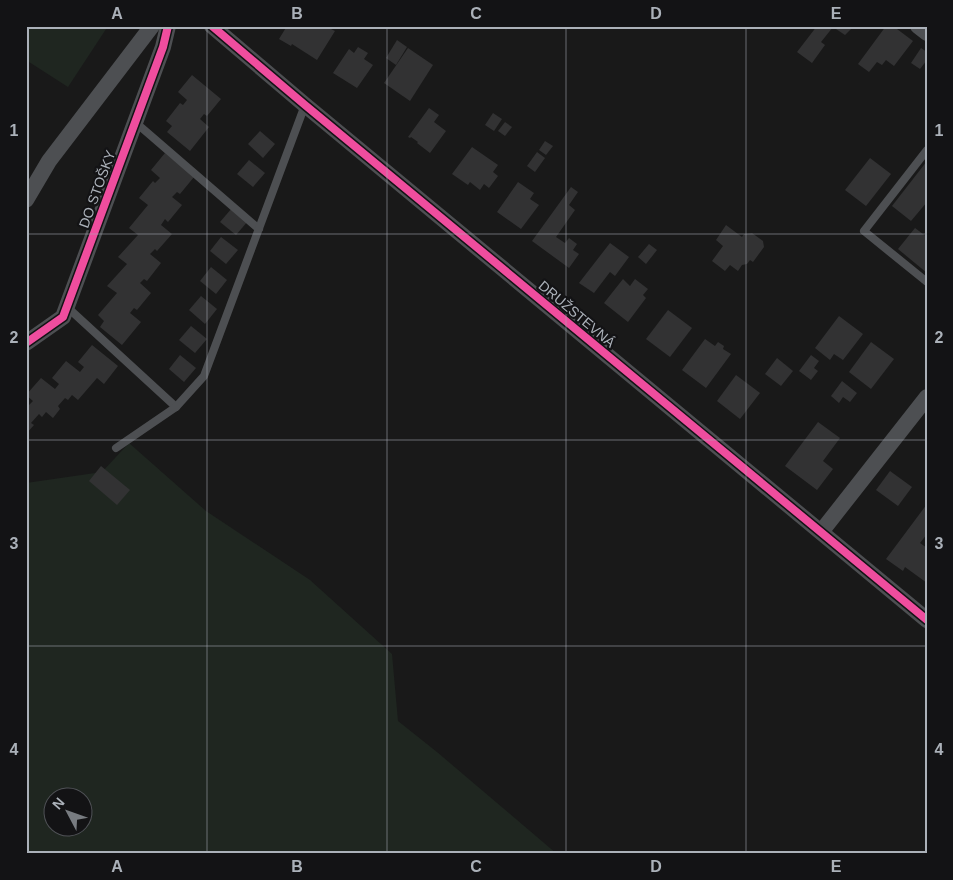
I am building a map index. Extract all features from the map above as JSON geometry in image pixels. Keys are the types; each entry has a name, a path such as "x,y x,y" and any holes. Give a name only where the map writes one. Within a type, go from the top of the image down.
{"street":[{"path":"26,200 50,161 152,26"},
{"name":"DO STOŠKY","path":"26,343 63,317 163,47 168,26"},
{"name":"DRUŽSTEVNÁ","path":"212,26 304,105 927,620"},
{"path":"918,26 927,33"},
{"path":"821,532 927,397"}],"lane":[{"path":"116,448 176,407 204,376 304,105"},
{"path":"135,122 259,229"},
{"path":"927,150 864,231 927,282"},
{"path":"67,306 176,407"}],"shaded area":[{"path":"26,26 108,26 68,87 26,60"},
{"path":"129,443 206,511 310,580 392,654 398,721 557,854 26,854 26,483 102,472"}],"building":[{"path":"287,26 330,26 329,28 335,31 317,60 292,44 291,46 279,39"},
{"path":"817,26 854,26 845,35 833,27 821,42 825,45 812,63 797,52"},
{"path":"886,26 893,26 913,41 894,66 886,60 882,65 877,62 869,72 858,64"},
{"path":"397,40 407,47 396,65 386,58"},
{"path":"358,47 368,53 364,59 373,65 357,88 333,73 349,49 354,53"},
{"path":"408,48 433,65 410,101 384,83"},
{"path":"921,48 927,52 927,60 920,69 911,63"},
{"path":"192,75 221,99 207,116 204,114 200,119 209,127 190,151 167,132 172,126 166,121 180,103 183,105 187,100 178,92"},
{"path":"429,108 439,115 434,122 446,131 430,153 418,142 408,137"},
{"path":"493,113 502,119 494,131 485,125"},
{"path":"505,122 512,127 505,136 498,131"},
{"path":"260,131 275,144 263,158 248,144"},
{"path":"545,141 553,146 546,155 539,150"},
{"path":"472,147 498,165 493,172 498,176 489,188 484,184 480,190 470,182 468,185 452,174"},
{"path":"537,152 545,158 535,172 527,166"},
{"path":"165,153 194,177 180,194 177,192 172,197 182,205 168,222 165,219 161,225 172,234 157,251 155,249 150,254 161,263 147,281 144,279 140,283 151,293 137,310 134,308 130,313 141,322 122,345 100,327 104,321 98,315 117,293 107,286 127,264 118,257 138,235 129,228 148,205 139,198 153,181 155,183 160,178 151,170"},
{"path":"870,158 891,174 866,206 845,190"},
{"path":"249,160 265,173 253,187 237,174"},
{"path":"927,161 927,202 911,221 892,206"},
{"path":"518,182 534,193 530,199 539,205 521,229 497,212"},
{"path":"571,187 578,192 569,205 575,210 556,237 565,243 569,238 577,244 573,250 579,254 569,268 532,241"},
{"path":"232,208 248,221 236,235 220,222"},
{"path":"726,225 742,237 744,234 752,233 763,241 764,247 753,262 750,260 747,264 742,265 738,271 730,265 725,271 712,261 723,246 716,240"},
{"path":"915,228 927,237 927,273 898,249"},
{"path":"221,237 238,250 226,264 210,251"},
{"path":"610,243 629,257 615,276 610,272 594,293 579,283"},
{"path":"649,244 657,250 646,264 638,257"},
{"path":"211,267 227,280 216,294 200,281"},
{"path":"623,279 630,286 635,279 648,289 643,295 646,298 628,322 604,303"},
{"path":"201,296 217,309 205,324 189,310"},
{"path":"668,310 692,328 670,357 646,339"},
{"path":"839,316 863,334 843,360 834,354 830,360 815,348"},
{"path":"191,326 207,339 195,353 179,340"},
{"path":"705,339 715,346 718,342 724,346 723,349 731,354 706,388 682,370"},
{"path":"871,342 894,359 871,389 849,372"},
{"path":"92,345 118,366 104,384 97,378 78,400 72,395 68,400 65,398 58,406 60,409 53,418 46,412 42,417 39,414 31,423 34,425 26,434 26,404 28,406 33,401 26,395 41,378 55,389 59,384 52,378 66,361 80,372 84,367 78,362"},
{"path":"180,355 196,368 184,382 169,369"},
{"path":"811,355 819,361 814,368 818,371 811,380 799,371"},
{"path":"777,358 793,371 781,386 765,374"},
{"path":"736,375 760,393 740,419 717,401"},
{"path":"842,381 857,393 850,402 843,397 839,403 831,396"},
{"path":"818,422 840,438 823,461 833,469 817,490 785,466"},
{"path":"101,466 130,490 117,505 89,481"},
{"path":"890,471 912,487 898,506 876,490"},
{"path":"927,504 927,534 920,543 927,548 927,583 905,567 903,571 886,559"}],"cycle path":[{"path":"26,343 63,317 163,47 168,26"},
{"path":"212,26 927,620"}]}
